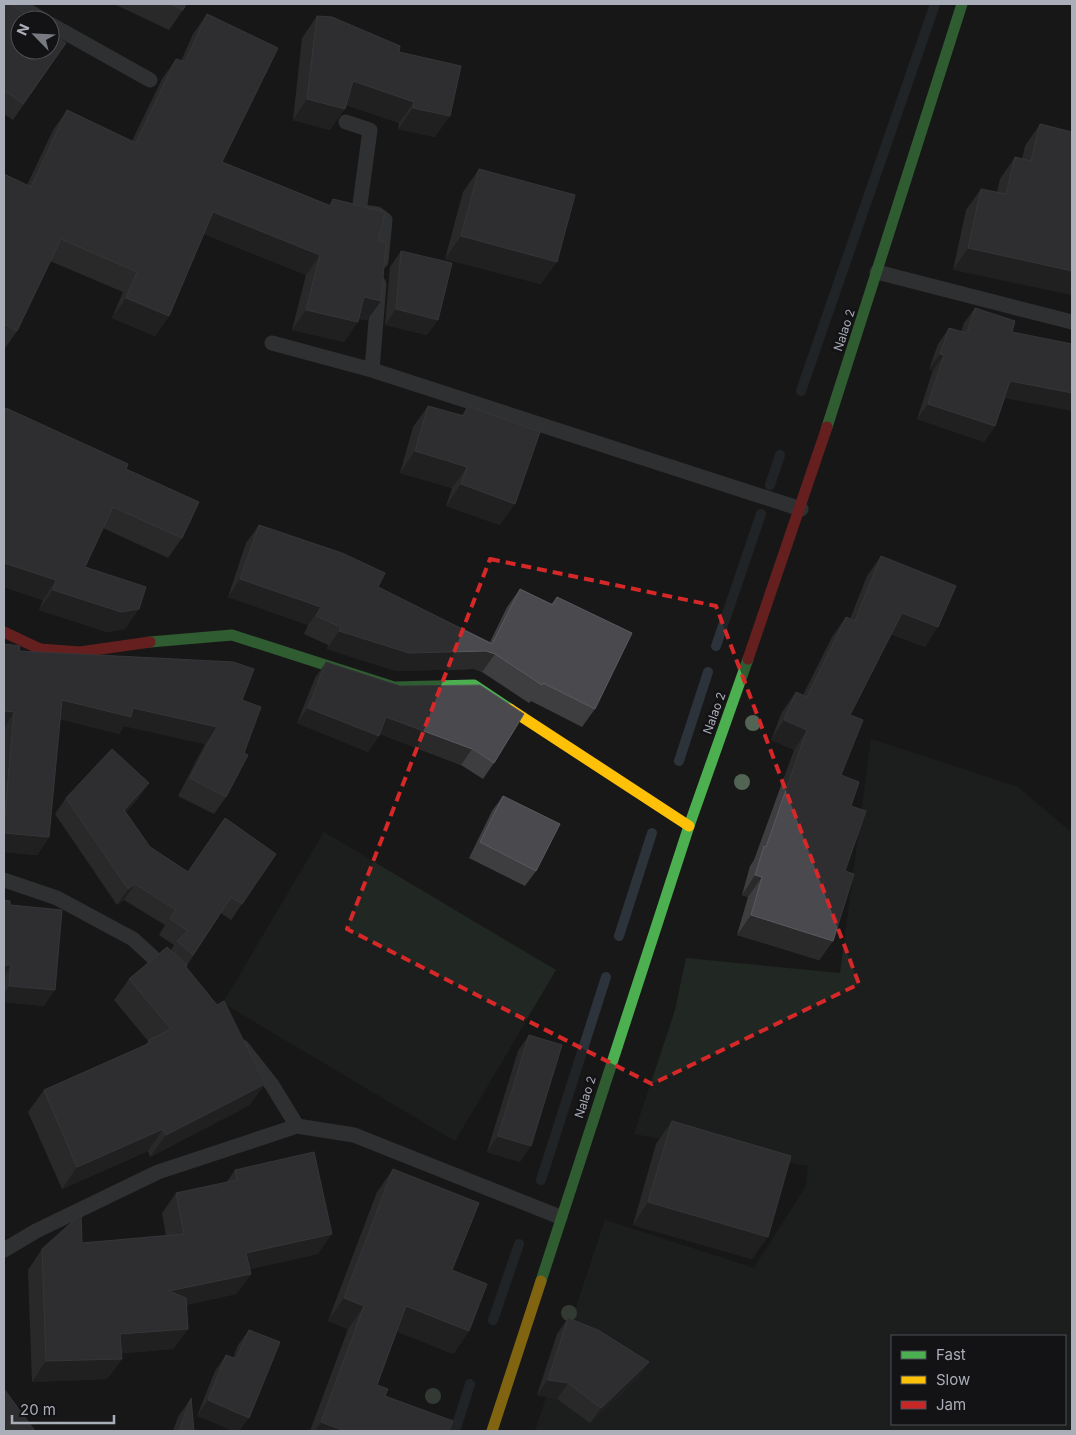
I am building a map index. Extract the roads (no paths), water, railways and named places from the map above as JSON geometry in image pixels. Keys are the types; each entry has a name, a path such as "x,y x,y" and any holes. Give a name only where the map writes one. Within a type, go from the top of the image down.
{"street":[{"name":"Nalao 2","path":"492,1431 560,1217 689,826 801,509 962,4"},
{"path":"4,632 40,649 80,652 137,643 232,635 394,687 474,685 689,826"}],"lane":[{"path":"60,30 150,80"},
{"path":"346,122 370,130 360,204 361,212 377,214 385,220 372,370"},
{"path":"877,272 1072,322"},
{"path":"272,343 372,370 801,509"},
{"path":"4,880 57,898 132,939 180,982"},
{"path":"232,1035 272,1085 297,1126"},
{"path":"4,1250 36,1231 158,1172 297,1126 354,1135 560,1217"}],"waterway":[{"path":"801,391 935,4"},
{"path":"770,485 780,455"},
{"path":"716,646 761,514"},
{"path":"679,761 708,672"},
{"path":"619,936 652,833"},
{"path":"541,1180 606,977"},
{"path":"493,1320 519,1244"},
{"path":"455,1431 470,1384"}]}
